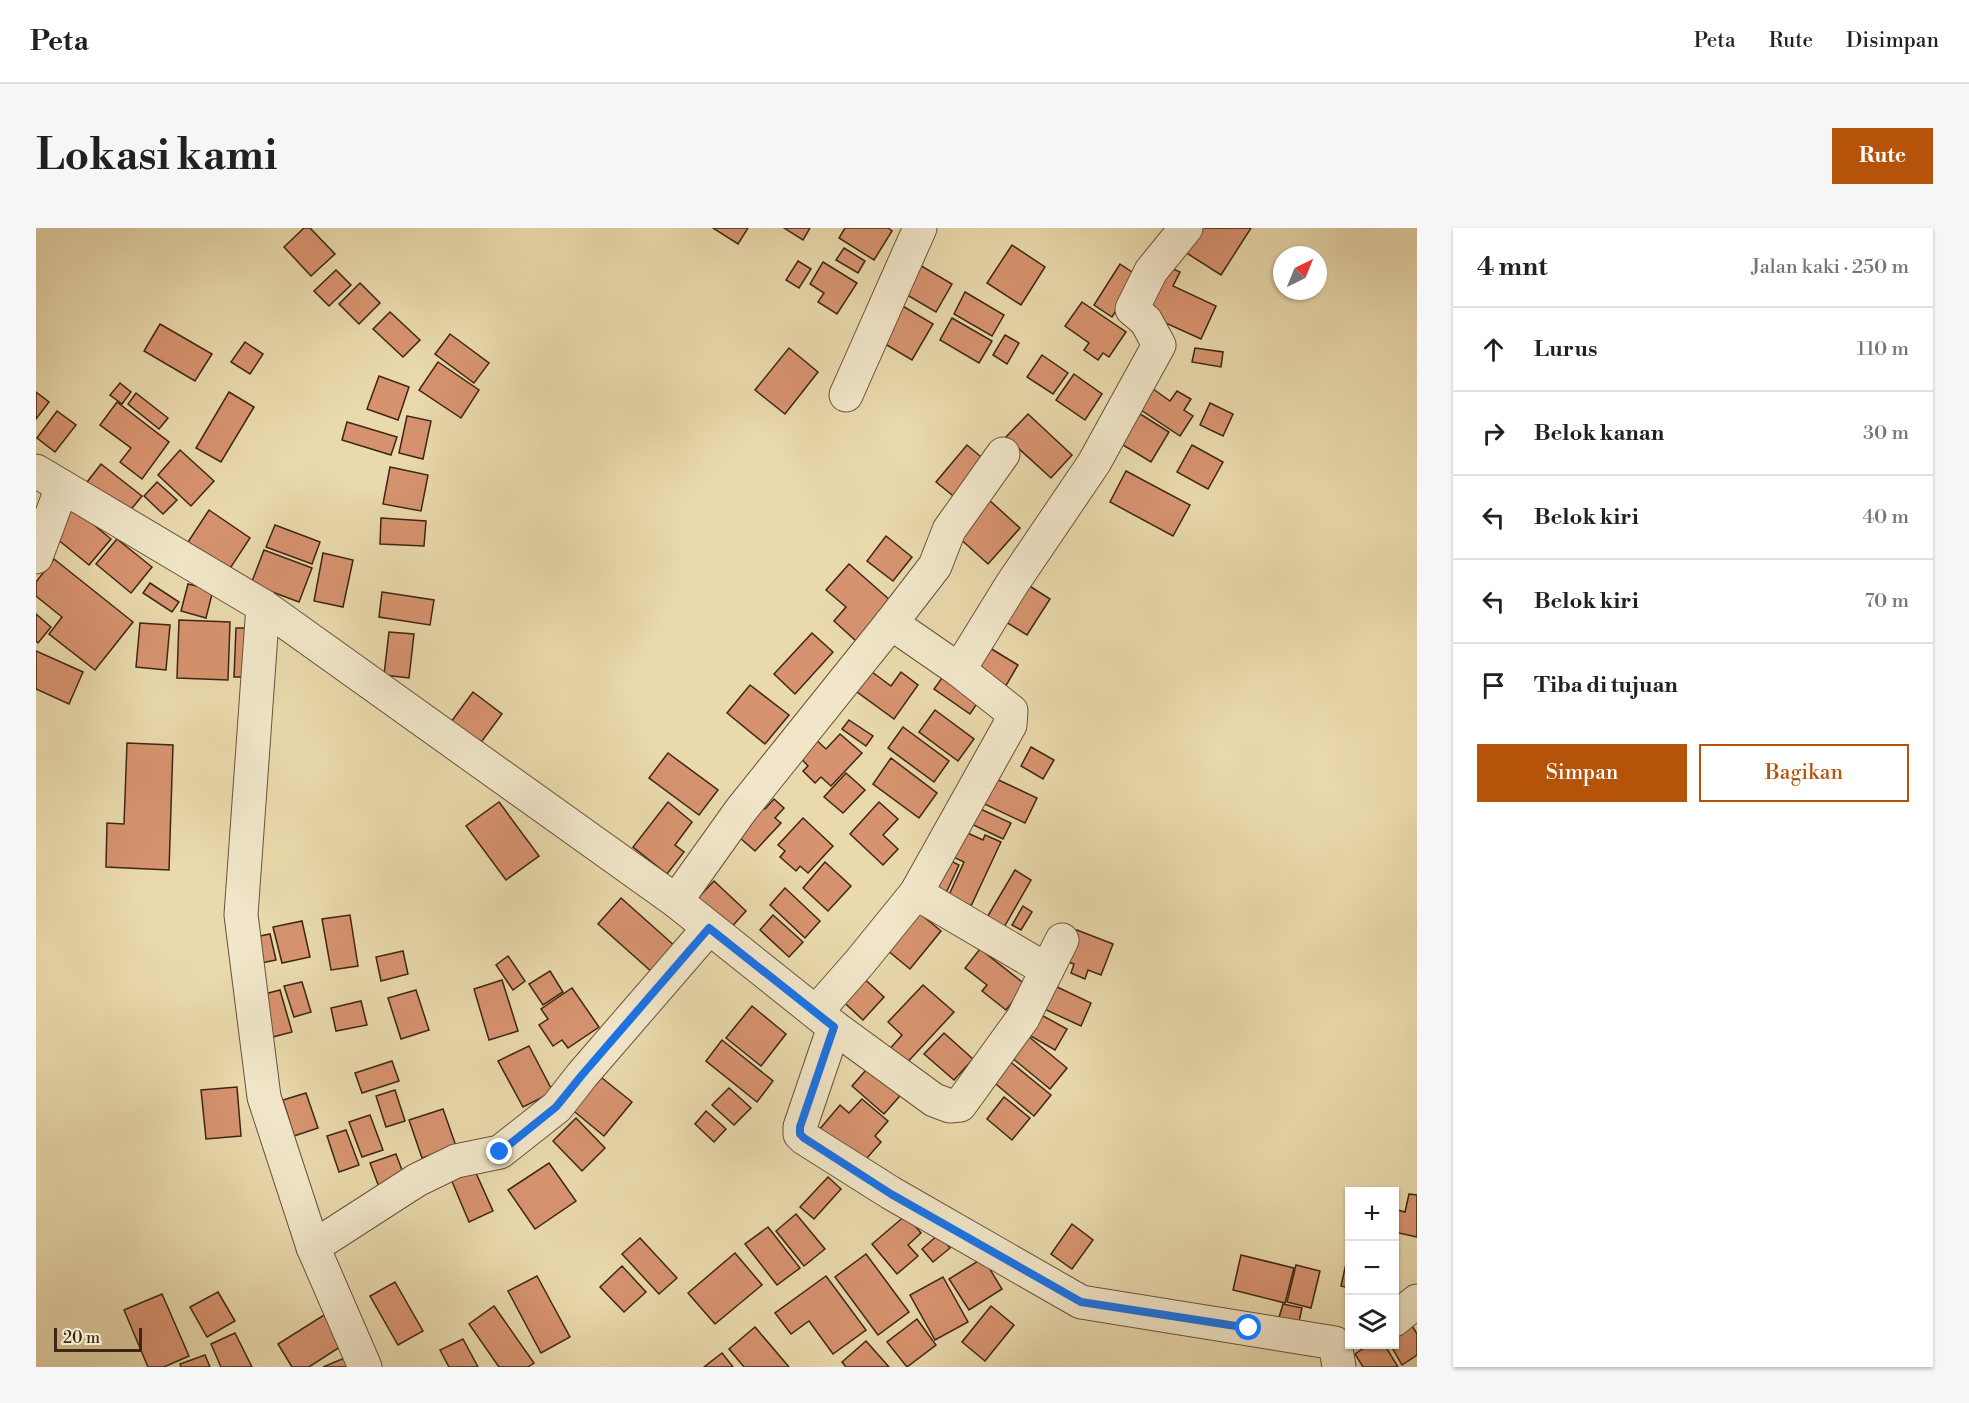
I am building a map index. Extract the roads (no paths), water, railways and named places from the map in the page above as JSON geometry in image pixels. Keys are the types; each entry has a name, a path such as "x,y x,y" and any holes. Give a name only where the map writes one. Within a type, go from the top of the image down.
{"street":[{"path":"846,395 920,228"},
{"path":"959,670 1012,584 1094,463 1159,345 1146,321 1132,309 1151,271 1186,228"},
{"path":"676,901 741,810 935,566 949,530 1003,454"},
{"path":"36,557 49,479 262,606 676,901 825,1019 934,1100 950,1106 960,1105 1023,1018 1062,940"},
{"path":"262,606 242,915 264,1097 313,1247 365,1367"},
{"path":"891,623 959,670 1011,711 1010,725 916,893 860,962 825,1019 800,1134 891,1194 1081,1302 1341,1349"},
{"path":"916,893 1047,970"},
{"path":"313,1247 417,1180 456,1161 500,1152 556,1107 709,928"},
{"path":"1399,1317 1417,1301"}]}
